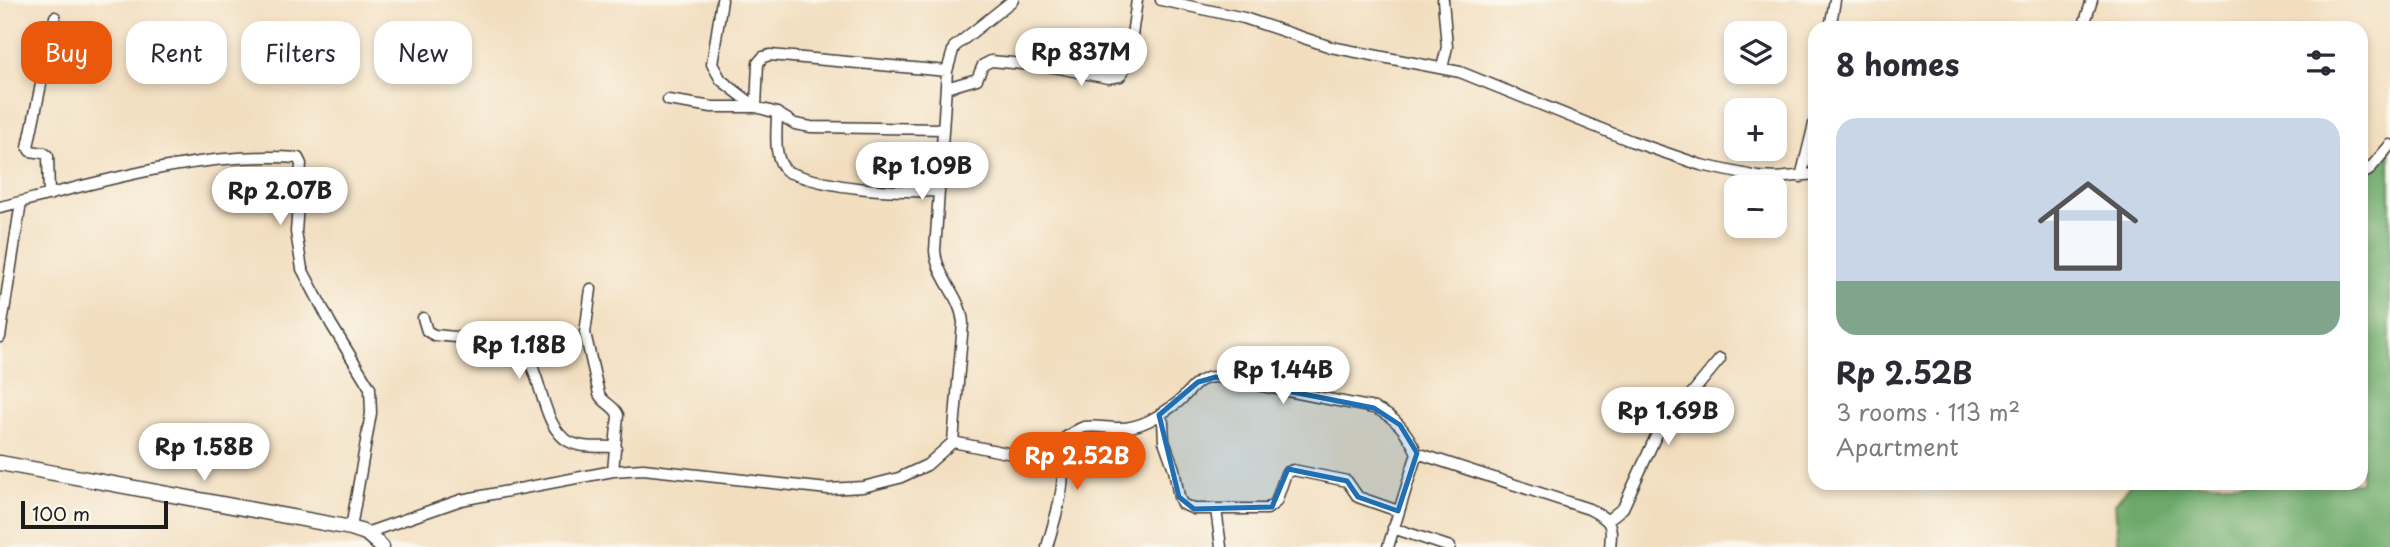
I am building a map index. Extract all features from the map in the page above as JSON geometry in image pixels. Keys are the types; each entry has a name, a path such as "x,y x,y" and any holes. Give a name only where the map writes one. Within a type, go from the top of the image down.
{"street":[{"path":"722,0 712,64 721,80 756,107"},
{"path":"366,533 461,500 613,471 643,469 846,489 882,483 927,466 953,442 963,323 960,306 936,260 947,71 951,52 959,42 1013,0"},
{"path":"946,88 977,79 983,65 991,61 1054,67 1108,78 1121,76 1128,63 1137,0"},
{"path":"1161,0 1244,18 1331,47 1473,76 1631,141 1701,165 1758,177 1808,176"},
{"path":"1442,68 1447,47 1443,0"},
{"path":"1831,21 1835,0"},
{"path":"2085,21 2092,0"},
{"path":"49,195 48,156 30,150 28,146 55,17"},
{"path":"756,107 758,63 763,57 770,55 947,71"},
{"path":"668,100 712,107 756,107 777,113 795,124 811,127 943,129"},
{"path":"777,113 778,157 788,172 827,183 892,192 939,191"},
{"path":"2368,171 2390,145"},
{"path":"1801,177 1808,148"},
{"path":"0,207 142,172 231,158 300,159 296,232 302,270 370,388 371,413 351,528"},
{"path":"0,337 21,202"},
{"path":"591,289 586,321 587,346 601,399 613,407 618,415 613,471"},
{"path":"423,318 427,331 433,335 510,342 521,347 560,435 576,444 616,447"},
{"path":"1609,519 1623,508 1667,412 1688,398 1720,359"},
{"path":"953,442 1027,457 1044,454 1082,428 1133,427 1180,401 1203,378 1216,377 1374,408 1400,425 1417,453 1589,509 1609,519 1610,547"},
{"path":"1159,415 1163,422 1164,441 1182,504 1194,509 1272,507 1286,473 1293,470 1346,481 1359,497 1398,511"},
{"path":"1047,547 1063,479 1061,459 1053,449"},
{"path":"1388,547 1417,453"},
{"path":"0,463 351,528 366,533 382,547"},
{"path":"1216,509 1221,547"},
{"path":"1393,528 1450,547"}],"highlighted area":[{"path":"1216,377 1374,408 1400,425 1417,453 1398,511 1358,497 1347,481 1288,469 1272,507 1194,509 1179,497 1159,415 1198,382"}],"green space":[{"path":"2390,138 2390,547 2118,547 2115,503 2126,490 2368,490 2368,169"}]}
